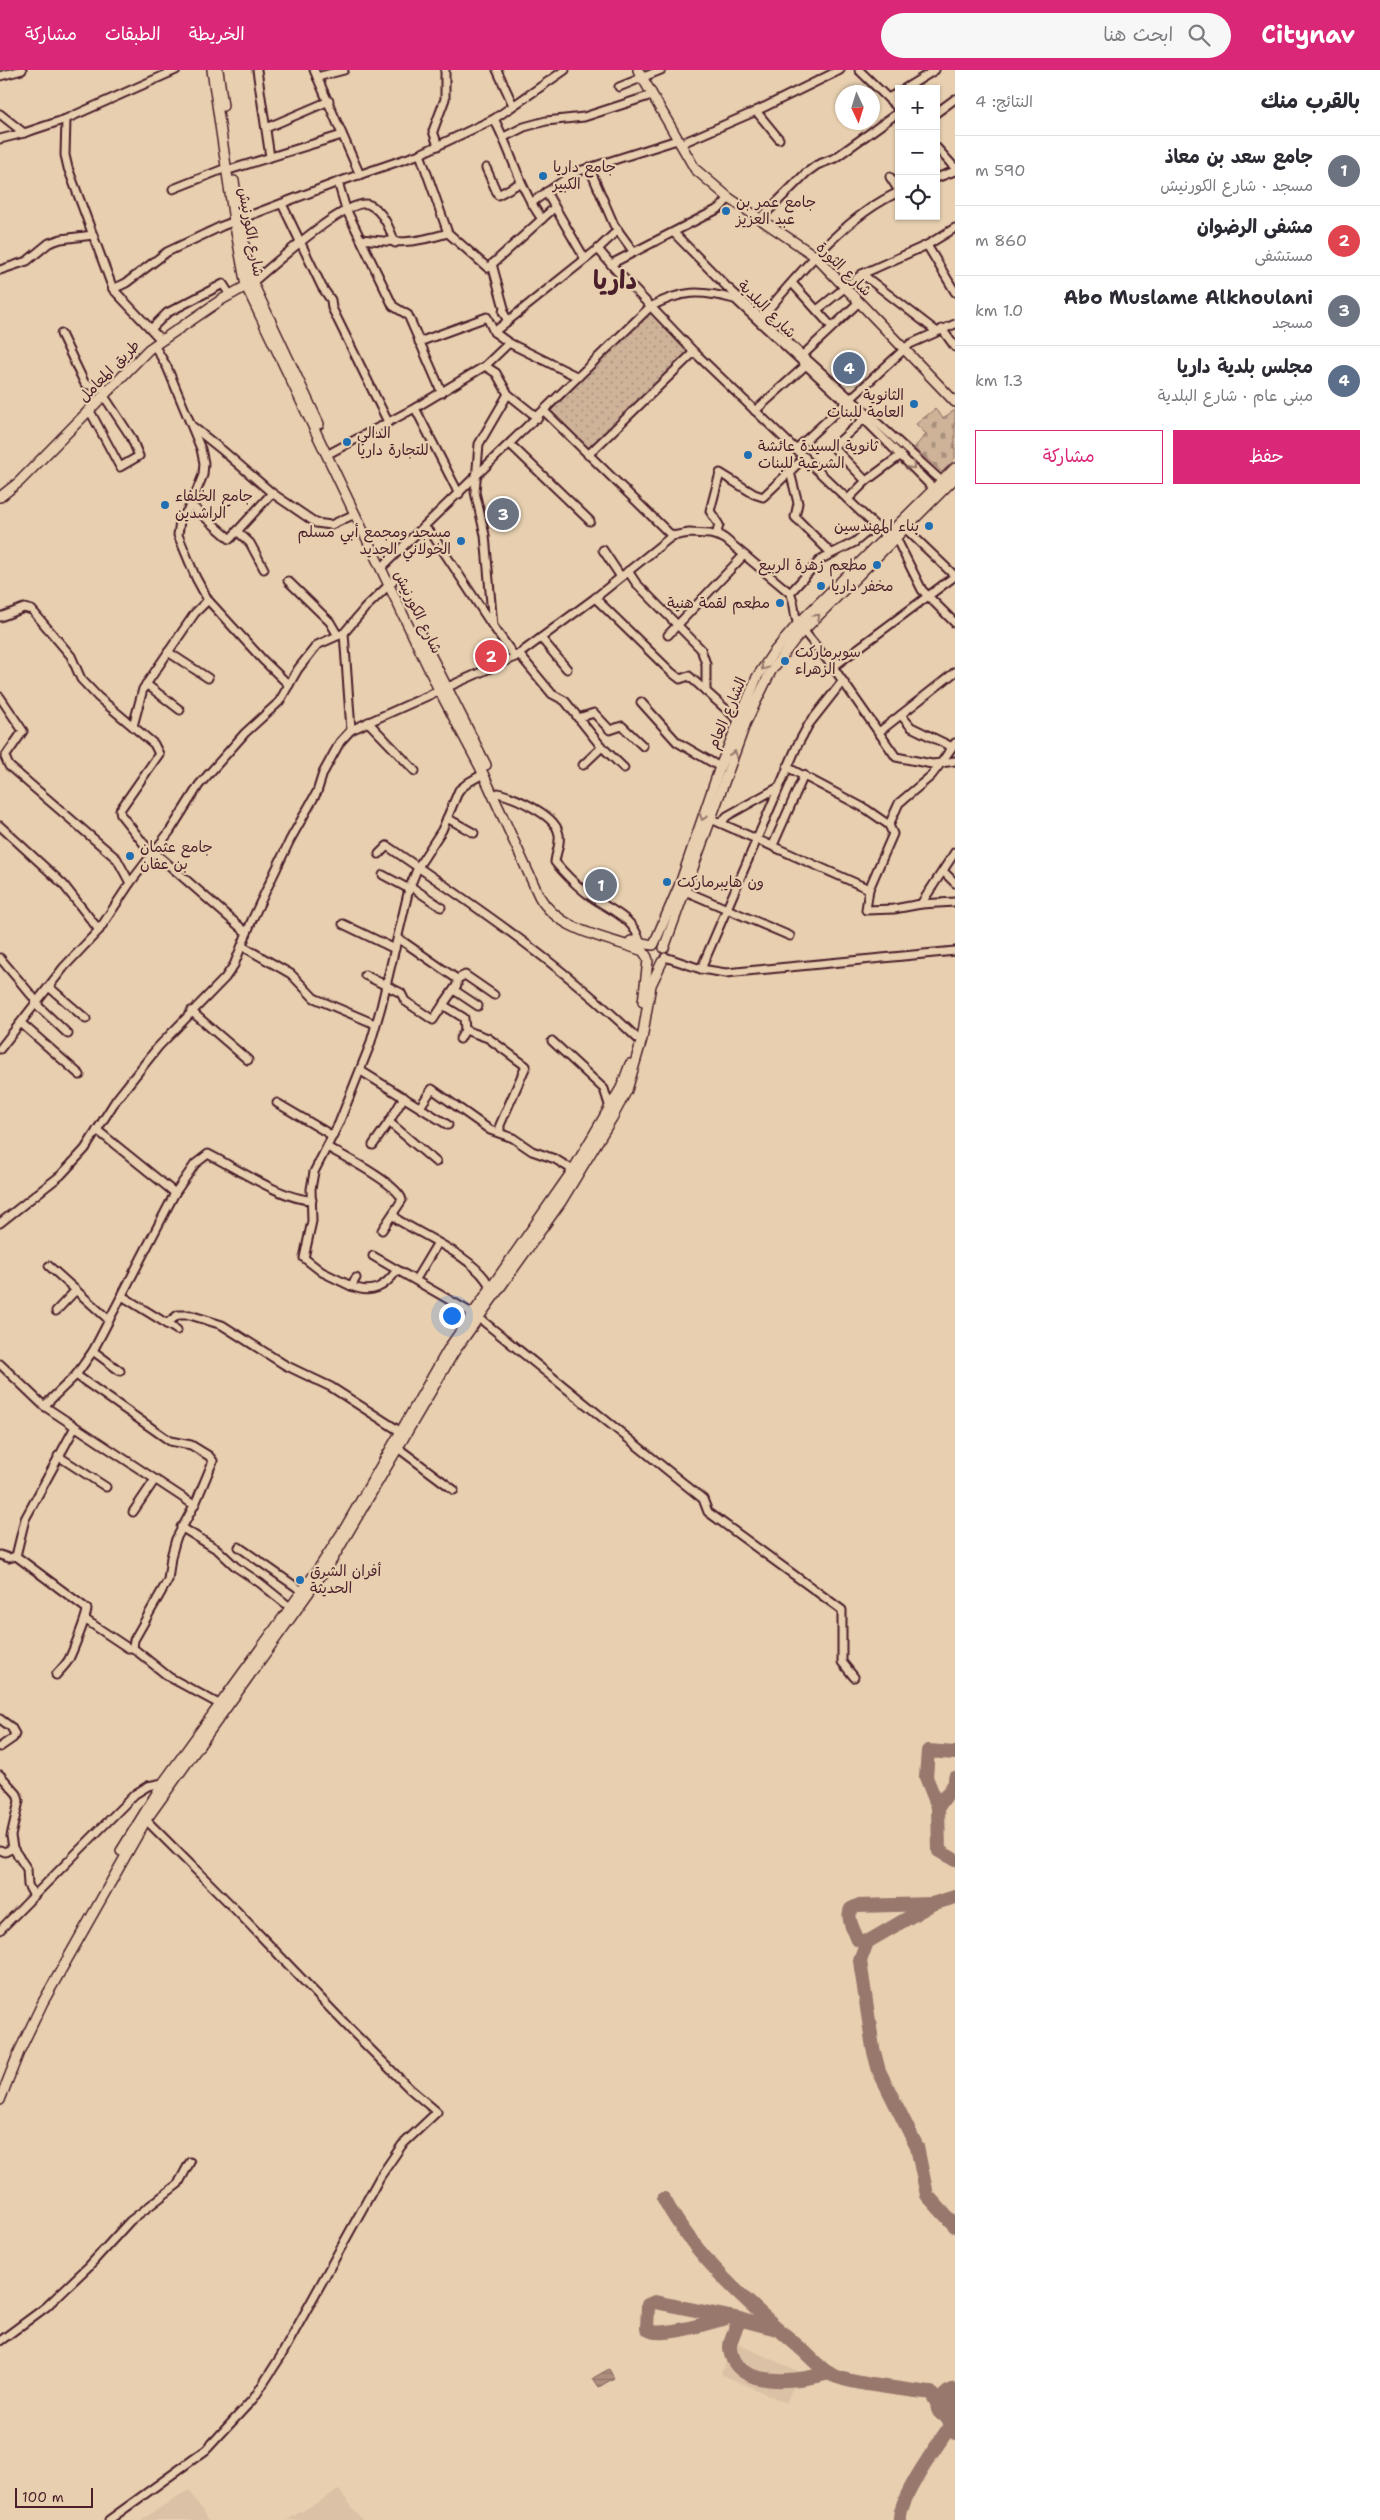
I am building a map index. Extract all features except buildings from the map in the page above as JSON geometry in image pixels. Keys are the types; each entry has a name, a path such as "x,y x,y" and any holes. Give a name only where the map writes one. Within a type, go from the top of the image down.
{"main road":[{"name":"شارع الكورنيش","path":"212,70 249,285 355,514 384,566"},
{"name":"شارع الكورنيش","path":"218,70 229,169"},
{"name":"شارع الثورة","path":"640,74 695,169 729,198 815,256 955,402"},
{"name":"شارع الكورنيش","path":"249,285 332,452 535,887 552,914 572,926 643,951 648,959"},
{"name":"طريق المعامل","path":"0,497 19,482 158,342 230,295 249,285"},
{"name":"الشارع العام","path":"892,539 906,529 950,476"},
{"name":"الشارع العام","path":"609,1114 627,1090 642,1039 651,985 664,956 720,767 757,677 773,653 892,539 937,491"},
{"name":"الشارع العام","path":"653,945 684,888 746,722 758,695 801,628"},
{"name":"شارع الكورنيش","path":"443,688 498,793 540,884 557,911 573,921 640,944 653,945"},
{"path":"0,2085 39,1999 133,1830 322,1570 440,1375 490,1287 507,1269 567,1193 621,1088 637,1038 648,950 653,945 660,945 664,956 657,963 648,959"},
{"path":"396,1446 400,1432 435,1371 507,1269 609,1114"},
{"path":"0,2100 18,2052 39,2010 166,1785 219,1704 250,1669 302,1592 322,1570"}],"street":[{"path":"0,76 22,70"},
{"path":"0,139 66,119 176,70"},
{"path":"257,70 270,157"},
{"path":"344,70 316,73 360,175"},
{"path":"438,146 433,131 445,99 445,70"},
{"path":"497,70 513,105"},
{"path":"113,289 126,283 167,252 237,220 420,154 494,119 565,70"},
{"path":"619,87 640,74 661,70"},
{"path":"531,203 576,172 678,142 756,111 840,70"},
{"path":"859,70 895,106"},
{"path":"911,85 935,70"},
{"path":"888,98 895,94"},
{"path":"504,137 524,127 546,121 584,117 652,95"},
{"path":"940,110 955,99"},
{"path":"266,128 329,101"},
{"path":"756,111 779,139"},
{"path":"0,114 24,133"},
{"path":"760,219 806,173 818,165 835,158 895,114"},
{"path":"66,119 65,155 68,168 113,289 152,328 189,425 201,449 204,462 199,488 191,505 180,521 178,535 196,578 208,600 263,660 289,685"},
{"path":"494,119 504,137 520,183 542,219"},
{"path":"172,188 342,135"},
{"path":"940,152 955,169 940,176"},
{"path":"420,154 448,233 488,268 554,208"},
{"path":"589,167 618,230 633,251"},
{"path":"486,168 498,195 520,183"},
{"path":"890,177 895,185"},
{"path":"338,182 346,209 393,306 408,315 442,393"},
{"path":"546,192 586,259"},
{"path":"760,319 815,256 853,221 895,194"},
{"path":"611,264 633,251 674,233 720,208 729,198"},
{"path":"249,285 301,242 346,209 359,203 370,205 389,227 395,243"},
{"path":"282,204 322,286 331,300 332,308 388,422"},
{"path":"817,310 862,274 927,245 955,228"},
{"path":"494,332 586,259 618,230"},
{"path":"361,239 395,243 418,242 448,233"},
{"path":"674,233 726,286"},
{"path":"0,270 27,261 49,243 60,239 93,235"},
{"path":"927,245 955,292"},
{"path":"598,249 650,307 694,352 805,457 874,526 892,539 926,597 955,622"},
{"path":"492,264 503,312 508,321"},
{"path":"862,274 939,330 955,347"},
{"path":"792,283 832,327"},
{"path":"152,328 167,313 223,284 230,295"},
{"name":"شارع البلدية","path":"726,286 734,298 803,355 937,491"},
{"name":"شارع البلدية","path":"726,286 805,366 950,476"},
{"path":"384,566 650,307 665,299 698,291 734,298"},
{"path":"803,355 859,302"},
{"path":"420,342 487,317 494,332 508,343 578,377"},
{"path":"796,449 904,350 939,330 955,324"},
{"path":"61,334 85,384 107,393 132,437 139,456 120,468 90,410"},
{"path":"332,452 442,393 485,366 508,343"},
{"path":"588,455 694,352"},
{"path":"485,366 496,373 508,394 538,418"},
{"path":"755,411 805,366"},
{"path":"493,626 484,534 475,492 479,444 508,394"},
{"path":"415,408 459,494"},
{"path":"544,412 672,536"},
{"path":"864,419 833,447 866,481"},
{"path":"189,425 222,450 272,494 285,500 309,519 324,525 339,523 355,514"},
{"path":"510,444 590,521"},
{"path":"848,499 866,481 901,454"},
{"path":"805,457 763,497 754,494 720,473 710,510 719,525 717,532 790,593 795,602 795,617 801,628 833,667 896,758 932,764 955,761"},
{"path":"790,472 798,503 795,517 831,554"},
{"path":"927,481 950,476"},
{"path":"191,505 230,539 272,494"},
{"path":"790,593 821,560 855,542 874,526"},
{"path":"424,527 434,537 493,626 517,655 552,694 565,701 602,747 624,768"},
{"path":"833,667 955,576 906,529"},
{"path":"237,531 250,543 264,569"},
{"path":"0,1224 61,1175 84,1149 122,1093 191,1011 225,978 234,965 290,840 317,792 323,773 340,742 351,730 517,655 596,598 672,536 703,534 724,538"},
{"path":"602,550 621,577"},
{"path":"668,635 744,555"},
{"path":"628,571 636,583 701,649 706,664 706,691"},
{"path":"288,581 340,634 351,730"},
{"path":"0,1049 64,967 99,930 130,883 170,831 199,785 245,732 279,702 298,670 317,645 340,634 392,583"},
{"path":"596,598 671,672 680,679 689,676 738,720"},
{"path":"133,726 146,684 195,613 208,600"},
{"path":"0,617 24,608 32,610 71,656 81,679 154,744 159,754 120,810 121,815 153,853 247,934"},
{"path":"541,638 567,669"},
{"path":"168,652 208,678"},
{"path":"879,732 955,672"},
{"path":"701,969 758,839 787,767 809,724 842,682"},
{"path":"146,684 180,710"},
{"path":"0,697 23,731 5,757 9,766 117,859 130,883"},
{"path":"640,702 676,742 720,767"},
{"path":"578,718 594,713 610,730 622,726 643,746"},
{"path":"889,825 899,803 932,776 954,745 911,727 901,715"},
{"path":"368,722 415,771"},
{"path":"583,765 602,747"},
{"path":"787,767 866,809 889,825 893,834 869,889 866,910 894,909 921,904 955,902"},
{"path":"397,1270 390,1280 377,1289 368,1291 351,1286 322,1272 304,1258 312,1221 314,1172 333,1136 361,1071 386,986 409,888 418,867 447,818 459,790 483,774"},
{"path":"773,845 804,775"},
{"path":"721,823 727,816 779,787"},
{"path":"498,793 510,796 538,810 558,829 560,842 555,862 586,893 622,916 639,936 640,944"},
{"path":"447,818 474,833"},
{"path":"711,819 869,889"},
{"path":"0,826 63,884 99,930"},
{"path":"379,854 387,846 557,965 637,1038"},
{"path":"921,904 955,852"},
{"path":"942,871 955,883"},
{"path":"383,875 441,907"},
{"path":"684,888 790,936"},
{"path":"343,924 395,949"},
{"path":"398,938 458,979"},
{"path":"242,946 291,974 314,998 375,1024"},
{"path":"664,956 701,969 726,973 955,951"},
{"path":"0,958 37,1003 68,1034"},
{"path":"365,976 401,993 405,1000 433,1020 454,990 458,979 465,975 494,995"},
{"path":"50,987 86,1019"},
{"path":"454,990 478,1006"},
{"path":"443,1005 464,1018 465,1030 460,1039"},
{"path":"191,1011 248,1060"},
{"path":"21,1023 80,1075"},
{"path":"465,1030 488,1038 526,1066 500,1125 500,1133"},
{"path":"552,1041 604,1089 609,1114"},
{"path":"361,1071 448,1125"},
{"path":"420,1106 432,1089 483,1126 573,1170"},
{"path":"373,1145 404,1097"},
{"path":"277,1103 333,1136"},
{"path":"388,1122 436,1162"},
{"path":"97,1130 176,1193"},
{"path":"327,1147 383,1180 401,1195 402,1200 394,1215 382,1230"},
{"path":"44,1406 76,1375 93,1350 176,1193 195,1164 208,1154 278,1190 302,1199 312,1200"},
{"path":"394,1215 398,1220 467,1261 487,1280 490,1287"},
{"path":"416,1279 437,1244"},
{"path":"373,1256 416,1279 475,1315 703,1499 708,1512 842,1610 842,1662 854,1677"},
{"path":"49,1266 109,1320"},
{"path":"351,1286 356,1278"},
{"path":"56,1311 76,1290"},
{"path":"122,1296 177,1330"},
{"path":"166,1324 178,1316 190,1315 222,1325 285,1365 331,1387 400,1432"},
{"path":"93,1350 120,1371"},
{"path":"0,1364 44,1406 194,1505"},
{"path":"76,1375 118,1406 130,1410 170,1441 191,1445 212,1459 214,1464 181,1527 172,1550 168,1580 134,1640 133,1648"},
{"path":"16,1556 25,1519 75,1427"},
{"path":"396,1446 454,1490"},
{"path":"58,1456 106,1486"},
{"path":"133,1512 154,1480"},
{"path":"181,1527 218,1550 236,1567 260,1583 291,1608"},
{"path":"239,1547 302,1592"},
{"path":"0,1555 9,1558 16,1556"},
{"path":"16,1556 87,1609 86,1620 78,1634 69,1660 56,1675"},
{"path":"86,1620 128,1648 133,1648 169,1677 219,1704"},
{"path":"0,1719 11,1727 15,1734 13,1738 0,1747"},
{"path":"0,1775 17,1794 19,1801 11,1836 13,1848 27,1869 28,1885 34,1896"},
{"path":"0,1930 135,1794 148,1786 166,1785"},
{"path":"109,2520 206,2450 254,2398 278,2361 380,2177 402,2145 437,2112 410,2089 351,2030 146,1820"},
{"path":"0,1850 5,1852 13,1848"},
{"path":"0,2341 46,2307 89,2266 130,2221 178,2184 190,2162"}],"shaded area":[{"path":"735,2343 800,2372 786,2403 721,2374"},
{"path":"609,2369 614,2378 599,2387 593,2378"},
{"path":"189,2490 209,2520 141,2520"},
{"path":"339,2490 362,2520 287,2520"}],"green space":[{"path":"650,312 690,352 591,450 550,412"},
{"path":"935,409 943,418 955,410 955,459 942,472 914,448 926,434 916,424"}],"taxiway":[{"path":"955,1753 928,1751 926,1777 938,1807 955,1783 955,1778"},
{"path":"938,1807 939,1851 955,1860"},
{"path":"955,1897 932,1904 867,1942 860,1961 873,2048 879,2071 917,2147 927,2195 955,2226"},
{"path":"867,1942 858,1940 849,1916 851,1909 857,1906 931,1904"},
{"path":"664,2199 691,2241 724,2279 822,2368 830,2374 851,2381 931,2393 955,2433"},
{"path":"655,2302 730,2317 674,2331 654,2332 647,2329 648,2305 655,2302"},
{"path":"731,2317 777,2329"},
{"path":"740,2319 732,2338 730,2349 735,2362 744,2372 771,2380 803,2379 829,2373"},
{"path":"900,2520 905,2499 950,2426"}],"runway":[{"path":"948,2406 955,2400"}],"place":[{"name":"جامع داريا الكبير","path":"543,176"},
{"name":"جامع عمر بن عبد العزيز","path":"726,211"},
{"name":"مجلس بلدية داريا","path":"849,368"},
{"name":"الثانوية العامة للبنات","path":"914,404"},
{"name":"الدالي للتجارة داريا","path":"347,442"},
{"name":"ثانوية السيدة عائشة الشرعية للبنات","path":"748,455"},
{"name":"جامع الخلفاء الراشدين","path":"165,505"},
{"name":"Abo Muslame Alkhoulani","path":"503,514"},
{"name":"بناء المهندسين","path":"929,526"},
{"name":"مسجد ومجمع أبي مسلم الخولاني الجديد","path":"461,541"},
{"name":"مطعم زهرة الربيع","path":"877,565"},
{"name":"مخفر داريا","path":"821,586"},
{"name":"مطعم لقمة هنية","path":"780,603"},
{"name":"مشفى الرضوان","path":"491,656"},
{"name":"سوبرماركت الزهراء","path":"785,661"},
{"name":"جامع عثمان بن عفان","path":"130,856"},
{"name":"ون هايبرماركت","path":"667,882"},
{"name":"جامع سعد بن معاذ","path":"601,885"},
{"name":"أفران الشرق الحديثة","path":"300,1580"}],"district":[{"name":"داريا","path":"615,280"}]}
